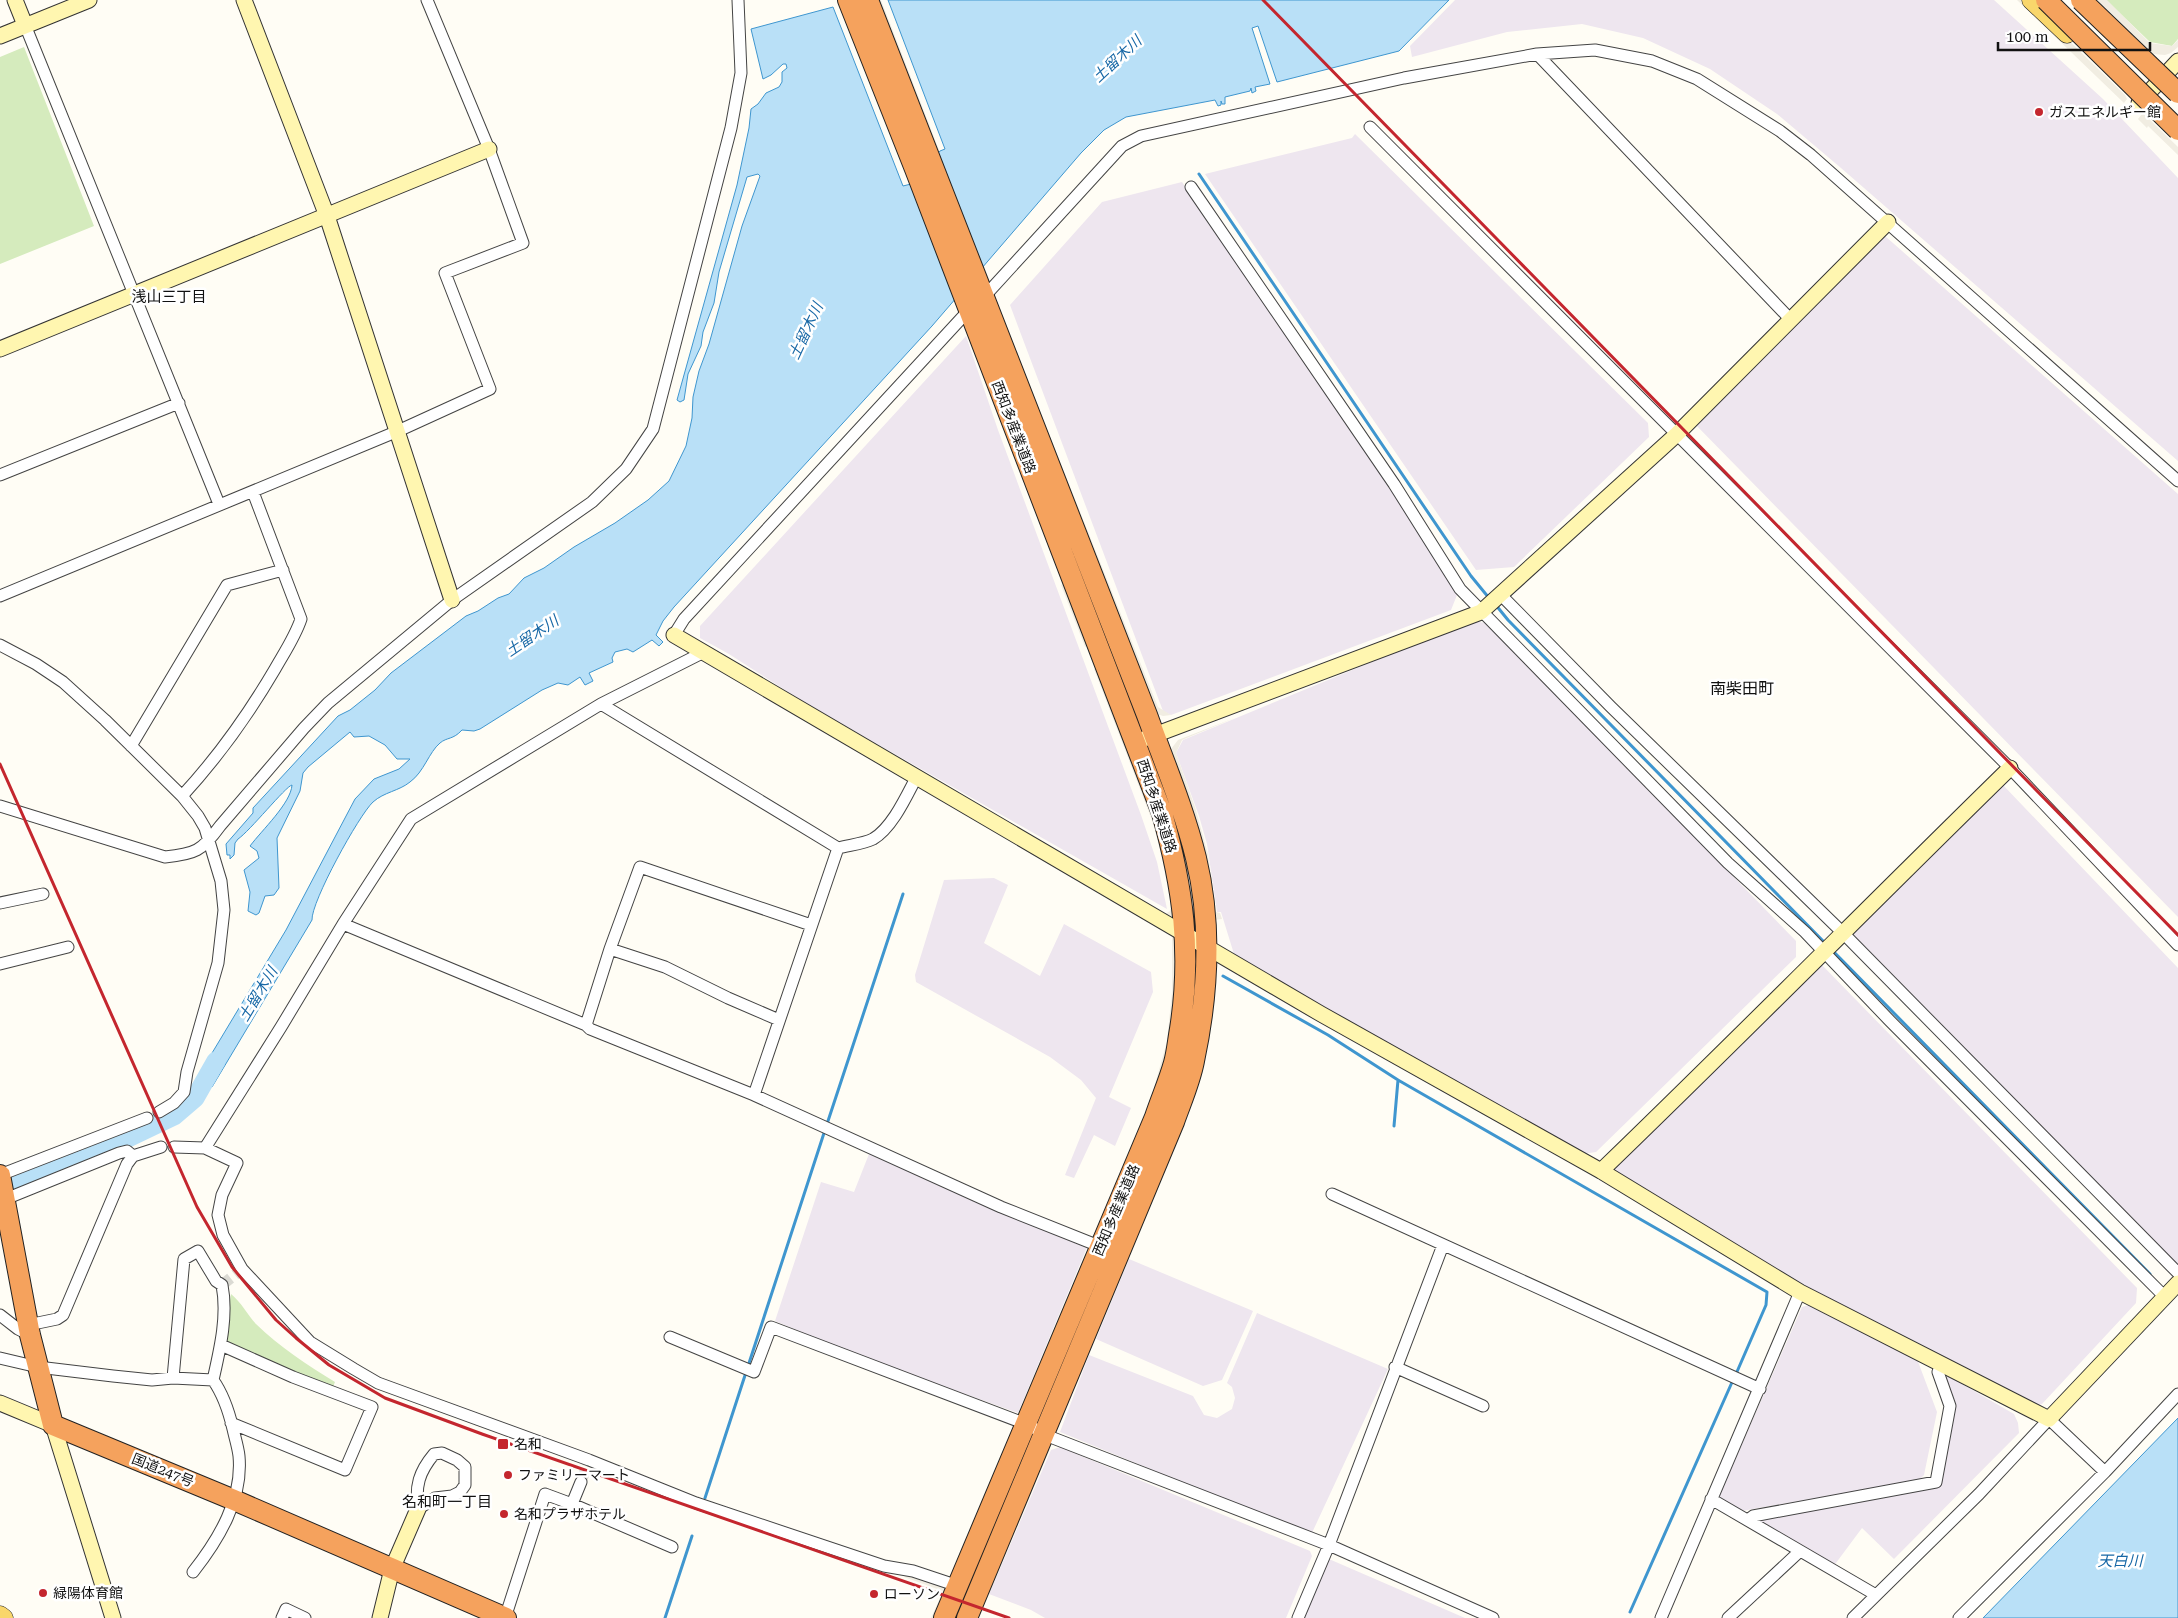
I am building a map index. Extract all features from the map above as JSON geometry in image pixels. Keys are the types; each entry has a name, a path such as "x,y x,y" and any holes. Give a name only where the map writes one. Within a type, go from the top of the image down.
{"highway":[{"name":"西知多産業道路","path":"848,0 922,162"},
{"name":"西知多産業道路","path":"868,0 922,162 975,300 1162,813 1173,854 1182,900 1186,934 1184,1002 1175,1062 1155,1117 944,1618"},
{"path":"2046,0 2178,130"},
{"path":"2062,0 2178,114"},
{"path":"2081,0 2178,93"},
{"name":"西知多産業道路","path":"968,1618 1121,1254 1174,1122 1194,1063 1204,1000 1206,946 1202,896 1196,859 1186,819 1155,735 975,300"},
{"path":"0,1175 29,1330 53,1425"},
{"name":"国道247号","path":"53,1425 234,1500 506,1618"}],"main road":[{"path":"2031,0 2178,140"},
{"path":"2092,0 2174,73"},
{"path":"0,1616 4,1618"}],"street":[{"path":"15,0 219,504"},
{"path":"0,36 89,0"},
{"path":"244,0 327,216 452,600"},
{"path":"0,596 398,431 490,389 445,273 523,243 489,149 428,0"},
{"path":"0,806 165,857 189,855 208,842 278,758 322,709 452,600 592,502 626,469 653,429 731,128 741,73 741,1"},
{"path":"2105,1472 2049,1419 1800,1292 1601,1171 1321,1014 674,636 684,619 975,300 1122,146 1141,136 1404,78 1537,54 1595,50 1652,60 1697,79 1780,131 1811,155 1888,222 2178,481"},
{"path":"1537,54 1791,320"},
{"path":"2139,103 2174,73"},
{"path":"1370,127 2010,768 2178,945"},
{"path":"0,349 489,149"},
{"path":"1191,187 1394,484 1460,589 1728,863 1805,932 2164,1297"},
{"path":"1136,742 1481,612 1676,435 1888,222"},
{"path":"0,475 179,402"},
{"path":"182,796 213,762 258,699 296,632 301,619 253,492"},
{"path":"131,746 227,585 284,570"},
{"path":"1500,594 1604,700 1842,932 2178,1273"},
{"path":"0,645 36,664 63,682 182,796 205,828 221,881 224,910 218,963 186,1072 184,1092 174,1103 159,1112"},
{"path":"204,1148 281,1027 343,924 411,819 601,704 704,652"},
{"path":"601,704 838,848 872,840 881,832 899,810 916,778"},
{"path":"1601,1171 1705,1071 1842,932 2010,768"},
{"path":"754,1095 838,848"},
{"path":"586,1025 610,948 640,867 811,925"},
{"path":"0,903 43,894"},
{"path":"343,924 586,1025 590,1029 754,1095 1001,1207 1121,1254"},
{"path":"0,964 68,947"},
{"path":"610,948 665,967 728,998 779,1020"},
{"path":"0,1175 147,1118"},
{"path":"0,1315 18,1329 29,1330 57,1320 63,1315 127,1164 133,1156 160,1146"},
{"path":"174,1146 204,1148 237,1163 222,1195 218,1215 223,1235 242,1269 310,1342 378,1383 589,1460 696,1503 884,1566 913,1571 958,1586"},
{"path":"2,1192 119,1152 127,1150 133,1156"},
{"path":"1332,1194 1760,1389"},
{"path":"1298,1618 1329,1545 1442,1245"},
{"path":"173,1378 184,1259 198,1251 216,1281 222,1284 224,1295 221,1346 213,1380 220,1390 231,1422 239,1455 239,1481 225,1523 193,1572"},
{"path":"1853,1618 1979,1494 2178,1283"},
{"path":"1661,1618 1800,1292"},
{"path":"670,1337 754,1372 770,1327 1026,1424 1044,1434 1329,1545 1493,1618"},
{"path":"221,1346 293,1377 372,1407 345,1470 231,1422"},
{"path":"0,1358 38,1367 152,1380 173,1378 213,1380"},
{"path":"1748,1520 1753,1516 1936,1482 1950,1406 1938,1372 1940,1365"},
{"path":"1395,1367 1484,1406"},
{"path":"1959,1618 2105,1472 2178,1394"},
{"path":"0,1403 53,1425 113,1618"},
{"path":"380,1618 392,1569 418,1509 416,1489 428,1462 434,1454 442,1453 457,1460 465,1467 465,1485 460,1492 452,1496 435,1498 418,1509"},
{"path":"572,1504 581,1482"},
{"path":"506,1618 545,1494 672,1547"},
{"path":"1711,1499 1799,1552 1876,1595"},
{"path":"1728,1618 1799,1552"},
{"path":"282,1618 286,1609 305,1618"}],"shaded area":[{"path":"875,0 881,0 989,279 988,281 992,283 985,281"},
{"path":"1455,0 1994,0 2103,99 2178,178 2178,461 1777,114 1710,69 1643,38 1582,24 1507,32 1412,57 1410,46"},
{"path":"2017,0 2027,0 2125,95 2127,99 2124,103"},
{"path":"2097,0 2107,0 2150,43 2172,46 2178,40 2178,47 2165,55 2153,54"},
{"path":"2142,114 2178,147 2178,155 2138,119"},
{"path":"1355,134 1648,423 1649,437 1514,567 1476,570 1205,174 1352,138"},
{"path":"1182,182 1459,590 1451,610 1171,715 1163,711 1010,305 1102,202"},
{"path":"1885,236 2178,494 2178,917 1692,421"},
{"path":"995,295 998,311 1158,707 1171,715 1163,716 1157,714 991,299"},
{"path":"966,336 998,430 1141,815 1157,862 1167,909 807,704 729,654 700,638 700,626"},
{"path":"1065,583 1089,645 1085,647 1061,585"},
{"path":"1471,621 1487,623 1796,941 1796,957 1596,1152 1576,1155 1234,954 1221,912 1217,912 1207,844 1176,753 1183,740"},
{"path":"1098,668 1163,840 1174,917 1165,914 1170,911 1171,906 1162,857 1153,823 1094,669"},
{"path":"1237,717 1182,740 1176,753 1195,807 1208,854 1216,912 1220,913 1222,919 1214,920 1171,749 1178,740"},
{"path":"2003,785 2178,968 2178,1263 2160,1263 1847,940 1848,925"},
{"path":"994,878 1008,885 984,943 1040,976 1064,924 1151,972 1153,992 1109,1097 1131,1108 1115,1146 1094,1135 1074,1178 1065,1175 1096,1098 1081,1080 1050,1057 916,982 915,975 944,880"},
{"path":"1176,933 1178,966 1167,1050 1154,1098 1120,1177 1149,1106 1167,1041 1172,992 1172,935"},
{"path":"1821,964 2137,1288 2136,1303 2042,1404 2029,1408 1797,1285 1603,1169"},
{"path":"869,1154 1088,1245 1018,1413 856,1355 775,1321 821,1182 854,1192"},
{"path":"1129,1259 1253,1311 1222,1380 1203,1386 1096,1339"},
{"path":"1809,1305 1917,1359 1937,1412 1924,1475 1919,1480 1736,1512 1718,1499 1802,1307"},
{"path":"1257,1313 1388,1369 1311,1535 1060,1432 1089,1355 1193,1396 1204,1415 1217,1418 1232,1409 1235,1398 1232,1387 1227,1383"},
{"path":"1948,1376 2014,1414 2018,1423 2019,1433 1894,1559 1862,1528 1833,1567 1757,1526 1758,1517 1940,1486 1955,1401 1943,1381"},
{"path":"1060,1447 1310,1551 1312,1556 1286,1618 1045,1618 1031,1610 989,1594 1051,1450"},
{"path":"1050,1449 989,1594 987,1593 1046,1451"},
{"path":"1322,1556 1465,1618 1293,1618"},
{"path":"908,1573 946,1586 937,1618 931,1618 943,1591 904,1577"}],"green space":[{"path":"2106,0 2178,0 2178,39 2172,46 2150,42"},
{"path":"24,47 94,226 0,264 0,57"},
{"path":"231,1294 256,1324 294,1355 335,1382 333,1387 227,1344 226,1326"}],"water":[{"path":"888,0 1449,0 1399,51 1277,82 1258,26 1252,28 1270,84 1255,87 1256,91 1252,93 1251,88 1250,91 1225,97 1225,104 1222,104 1221,101 1221,105 1218,106 1215,100 1126,117 1104,130 1081,153 932,326 674,607 663,621 656,635 663,642 659,646 652,640 633,652 627,649 615,652 612,658 613,662 589,673 593,681 585,685 580,677 568,685 558,683 542,690 480,729 474,731 462,730 436,747 415,778 401,788 373,802 357,823 327,878 312,920 212,1087 197,1078 286,930 355,799 374,779 399,769 410,759 397,759 385,745 369,736 354,737 350,732 308,767 303,773 300,791 277,838 279,888 274,895 265,896 259,913 256,915 248,911 250,892 244,870 259,858 257,851 250,846 287,800 292,785 238,839 235,843 234,855 230,859 230,855 227,855 226,844 253,813 253,808 338,716 350,710 375,690 391,673 466,616 509,594 524,578 544,568 574,547 615,523 648,500 669,481 686,446 699,371 709,344 742,226 760,176 758,174 747,177 719,272 714,303 703,332 701,346 688,374 684,400 680,402 677,400 737,185 751,109 758,104 766,93 779,87 782,82 782,72 787,68 786,64 783,64 771,75 763,79 751,29 833,7 903,186 911,184 940,151 945,149"},
{"name":"天白川","path":"2178,1418 2178,1618 1983,1618"}],"waterway":[{"path":"1199,174 1471,576 1489,598"},
{"path":"1495,604 1508,620 1826,944"},
{"path":"827,1124 903,894"},
{"path":"1832,950 2150,1274"},
{"path":"1223,976 1328,1035 1398,1080 1394,1126"},
{"name":"土留木川","path":"0,1188 126,1139 174,1116 195,1098 216,1061"},
{"path":"1398,1080 1767,1292 1766,1305 1736,1374"},
{"path":"705,1498 825,1130"},
{"path":"1630,1612 1733,1380"},
{"path":"665,1618 692,1536"}],"tunnel":[{"path":"222,1285 242,1269"},
{"path":"581,1482 589,1460"}],"railway":[{"path":"1263,0 2178,935"},
{"path":"0,764 197,1207 232,1267 276,1320 296,1338 329,1365 385,1398 482,1434 1009,1618"}],"place":[{"name":"ガスエネルギー館","path":"2039,112"},
{"name":"名和","path":"503,1444"},
{"name":"ファミリーマート","path":"508,1475"},
{"name":"名和プラザホテル","path":"504,1514"},
{"name":"緑陽体育館","path":"43,1593"},
{"name":"ローソン","path":"874,1594"}],"district":[{"name":"浅山三丁目","path":"169,297"},
{"name":"南柴田町","path":"1742,688"},
{"name":"名和町一丁目","path":"447,1502"}]}
